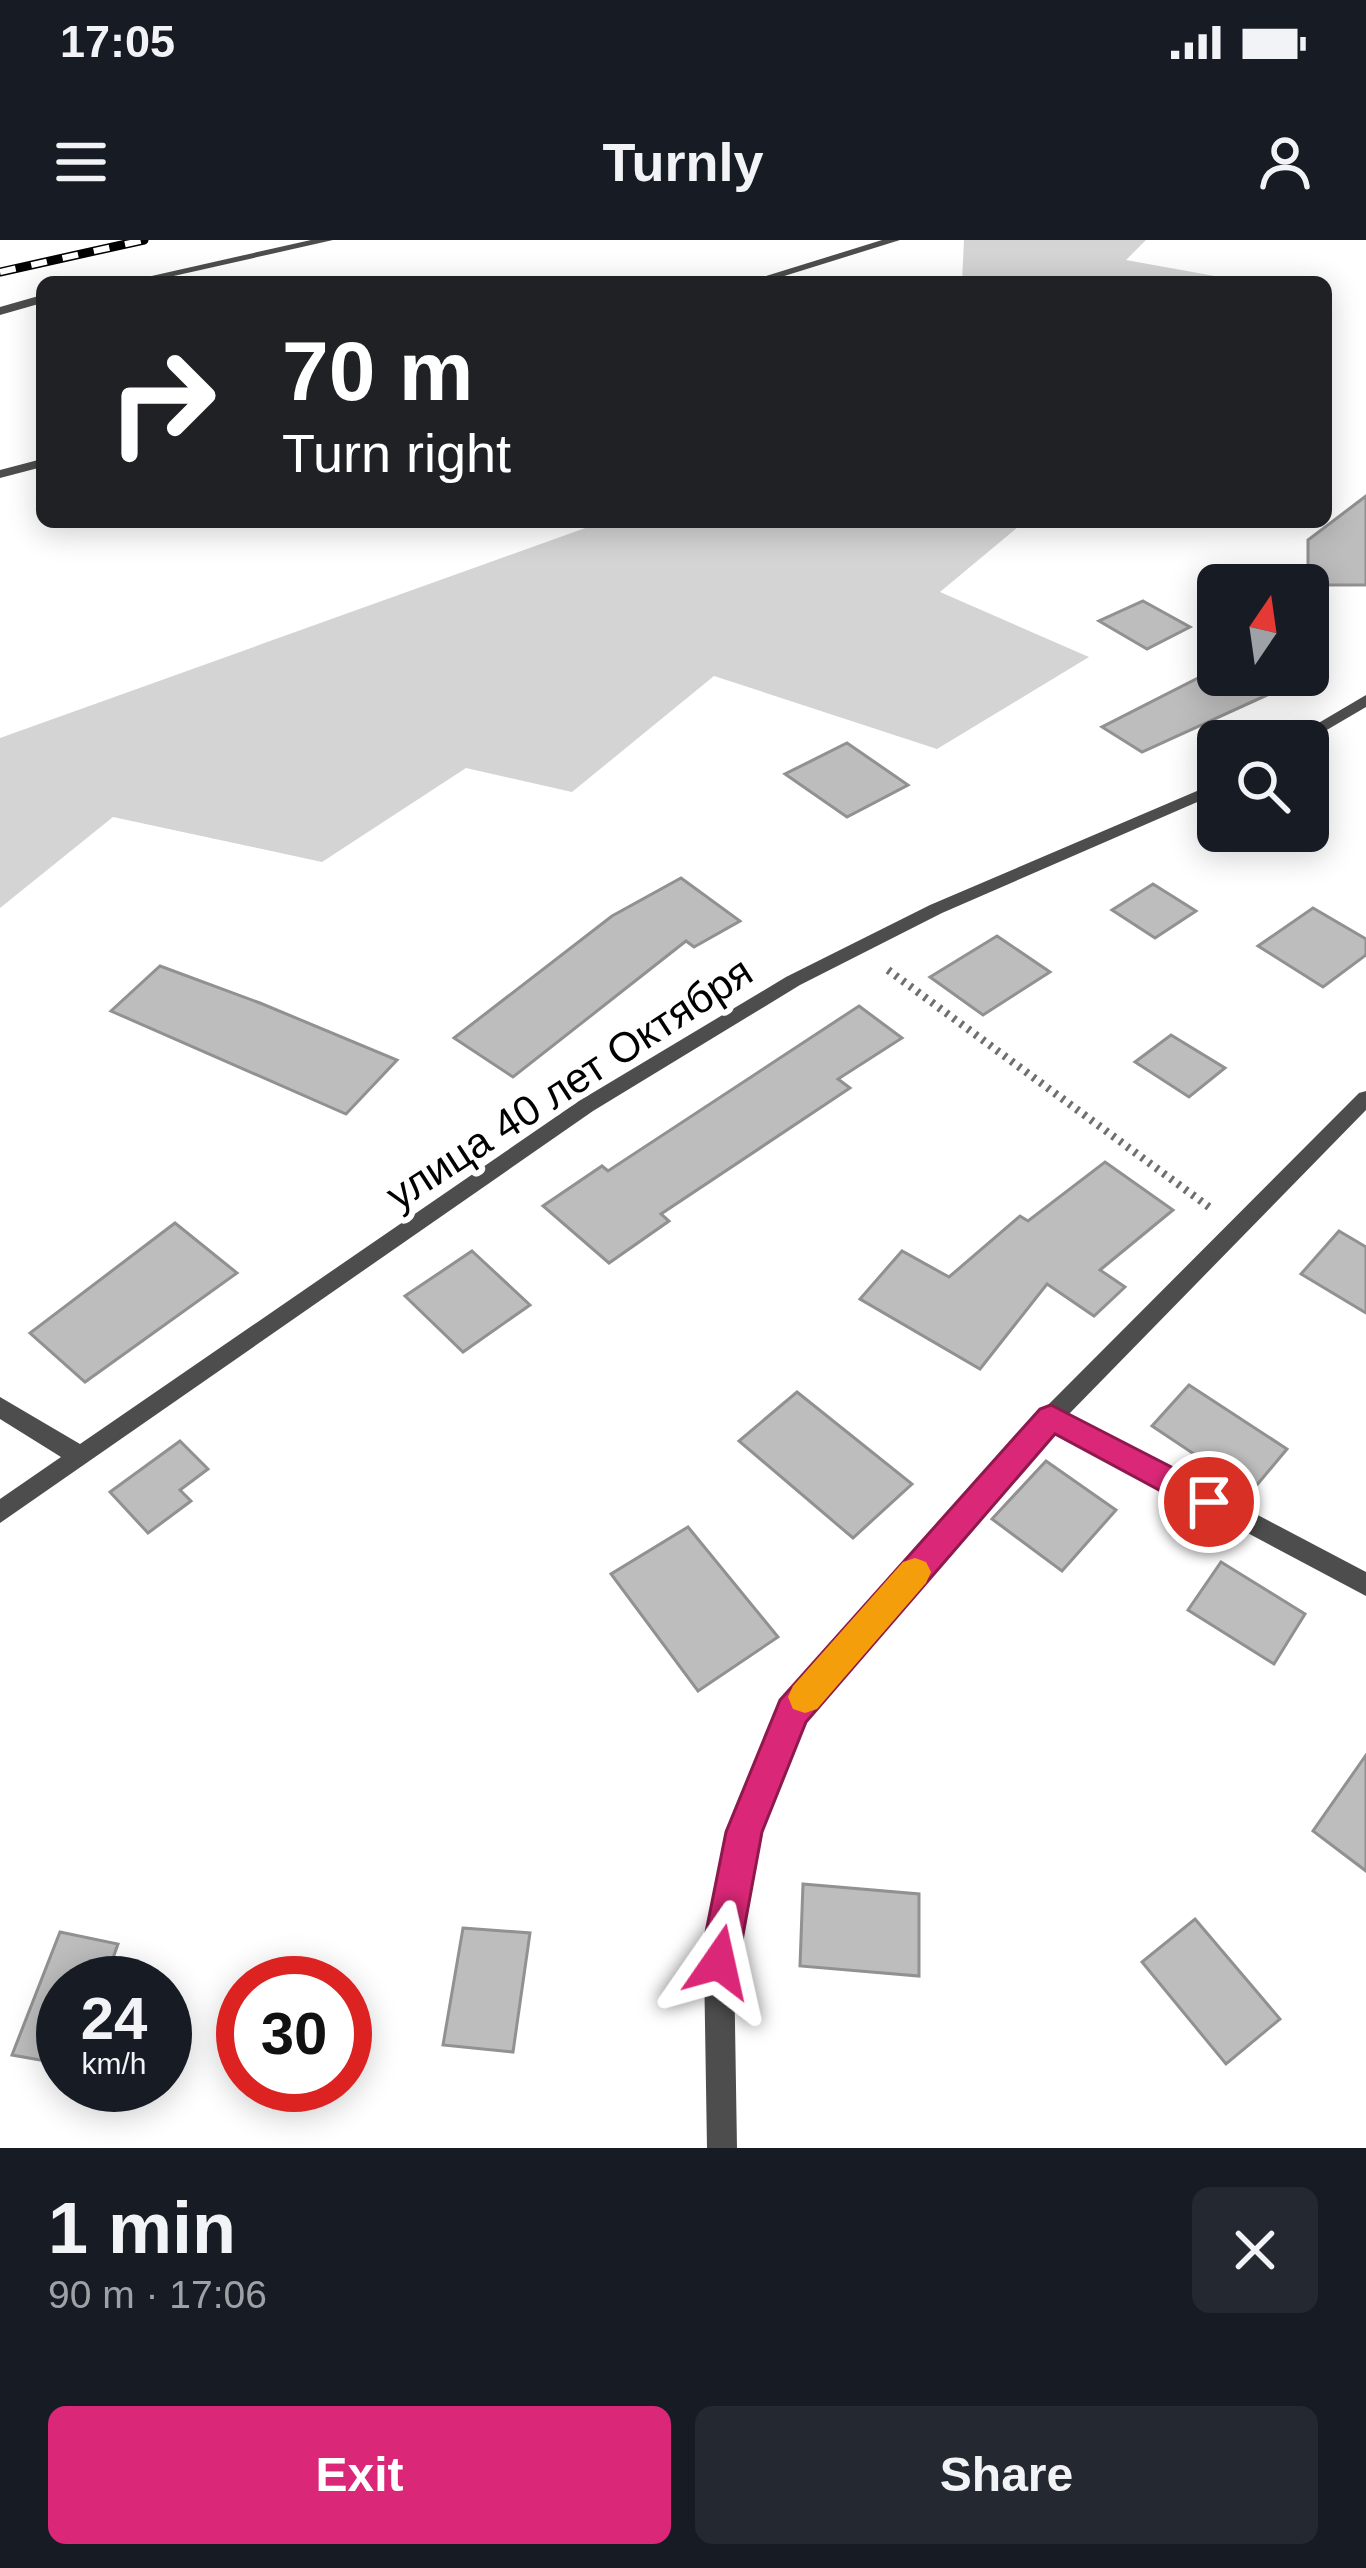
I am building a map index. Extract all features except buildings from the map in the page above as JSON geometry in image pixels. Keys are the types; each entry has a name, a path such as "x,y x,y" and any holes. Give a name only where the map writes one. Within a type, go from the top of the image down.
{"street":[{"path":"159,276 326,240"},
{"path":"773,276 894,240"},
{"path":"0,311 36,301"},
{"path":"0,474 36,465"},
{"path":"1329,722 1366,700"},
{"name":"улица 40 лет Октября","path":"0,1512 586,1106 793,980 1197,796"},
{"path":"722,2148 719,1962 744,1832 793,1711 1051,1418 1366,1098"},
{"path":"0,1407 80,1456"},
{"path":"1051,1418 1366,1585"}],"path":[{"path":"858,948 1238,1228"}],"shaded area":[{"path":"964,240 1146,240 1126,260 1214,276 962,276"},
{"path":"585,528 1017,528 940,592 1089,657 937,749 714,676 572,792 466,768 322,862 113,817 0,908 0,738"}],"railway":[{"path":"0,272 144,240"}],"slow traffic":[{"path":"805,1697 915,1572"}],"route":[{"path":"719,1962 744,1832 793,1711 1051,1418 1209,1502"}]}
